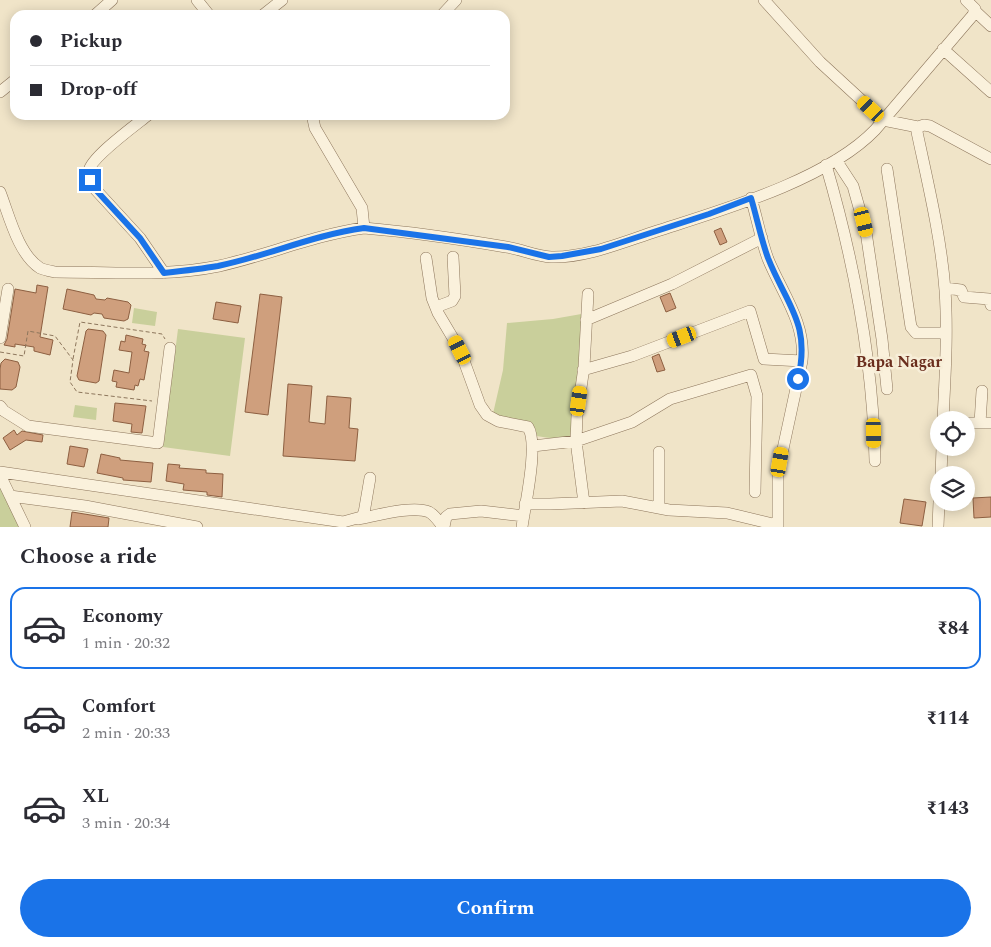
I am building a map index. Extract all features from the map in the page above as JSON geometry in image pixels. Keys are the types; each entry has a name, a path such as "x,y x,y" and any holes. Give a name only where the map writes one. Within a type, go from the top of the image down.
{"street":[{"path":"101,10 112,0"},
{"path":"197,0 205,10"},
{"path":"269,10 282,0"},
{"path":"447,10 456,0"},
{"path":"764,0 820,62 883,120 918,130"},
{"path":"966,0 991,26"},
{"path":"0,192 22,248 30,260 42,269 55,272 164,273 219,266 315,238 364,228 508,247 549,257 601,249 709,214 797,180 831,163 862,142 883,120 975,11"},
{"path":"942,49 991,92"},
{"path":"0,92 10,84"},
{"path":"142,120 99,156 91,164 89,171 95,189 140,238 164,273"},
{"path":"313,120 315,128 362,208 364,228"},
{"path":"918,130 924,125 930,126 991,158"},
{"path":"918,130 945,288 946,332 943,411"},
{"path":"831,163 853,186 866,232 882,339 887,389"},
{"path":"831,163 869,369 874,419 875,461"},
{"path":"887,169 911,327 916,333 946,332"},
{"path":"751,198 768,258 796,316 802,341 802,361 778,472 777,527"},
{"path":"586,320 672,284 762,238"},
{"path":"436,307 452,301 455,296 453,257"},
{"path":"426,258 432,298 460,350 480,405 487,415 498,421 528,427 532,432 533,446 523,522 481,511 450,514 446,517 443,527"},
{"path":"0,338 8,288"},
{"path":"945,288 961,290 964,297 989,299 991,305"},
{"path":"584,503 576,441 588,294"},
{"path":"583,370 632,356 750,311 764,359 802,361"},
{"path":"0,406 4,411 28,426 158,442 170,348"},
{"path":"533,446 576,441 632,422 670,399 752,375 757,396 755,492"},
{"path":"982,391 986,423"},
{"path":"659,452 659,508"},
{"path":"0,474 25,527"},
{"path":"0,474 342,522 410,510 426,511 435,517 443,527"},
{"path":"354,520 361,517 365,510 370,478"},
{"path":"10,496 85,506 128,521 198,527"},
{"path":"525,504 622,501 669,510 727,513 773,524 777,527"},
{"path":"938,527 939,511"}],"path":[{"path":"163,402 77,392 70,382 80,322 162,334 170,348"},
{"path":"0,352 24,356 28,331 55,336 73,360"}],"green space":[{"path":"134,308 157,312 155,326 132,323"},
{"path":"587,313 584,370 569,441 530,435 528,427 492,418 503,370 507,323 553,319"},
{"path":"178,329 245,338 230,456 163,447"},
{"path":"75,405 97,408 96,420 73,417"},
{"path":"0,482 23,527 0,527"}],"building":[{"path":"721,228 727,242 720,245 714,231"},
{"path":"37,285 48,287 40,337 53,340 50,355 34,351 34,347 15,344 15,347 4,345 7,339 15,289 36,293"},
{"path":"67,289 94,295 96,299 105,300 107,298 128,302 131,305 128,319 124,321 104,318 102,314 94,313 91,315 63,309"},
{"path":"670,293 676,308 666,312 660,297"},
{"path":"260,294 282,297 268,415 245,412"},
{"path":"216,302 241,306 238,323 213,319"},
{"path":"88,329 103,331 106,335 99,381 96,383 79,380 77,376"},
{"path":"126,335 143,339 142,344 146,345 144,351 149,352 144,380 140,379 138,386 135,385 134,390 116,387 117,382 112,381 114,370 129,373 132,352 119,350 121,341 125,342"},
{"path":"659,354 665,370 657,372 652,357"},
{"path":"5,359 18,362 20,367 16,387 12,390 0,389 1,363"},
{"path":"288,384 312,386 309,422 325,424 327,396 351,398 349,428 358,429 355,461 283,456"},
{"path":"115,403 146,406 142,433 131,432 132,424 113,421"},
{"path":"14,430 17,435 22,431 43,435 42,442 26,440 10,450 3,438"},
{"path":"70,446 88,449 84,467 67,464"},
{"path":"101,454 120,458 120,460 153,463 151,482 123,480 123,478 97,473"},
{"path":"168,464 180,465 179,468 206,470 206,473 223,474 222,497 207,495 207,492 183,490 184,484 166,481"},
{"path":"991,497 991,517 974,518 975,498"},
{"path":"904,499 926,502 922,526 900,523"},
{"path":"72,512 109,518 108,527 70,527"}],"district":[{"name":"Bapa Nagar","path":"899,362"}],"route":[{"path":"90,180 95,189 140,238 164,273 219,266 315,238 364,228 508,247 549,257 562,256 601,249 709,214 751,198 768,258 800,329 803,348 798,379"}]}
